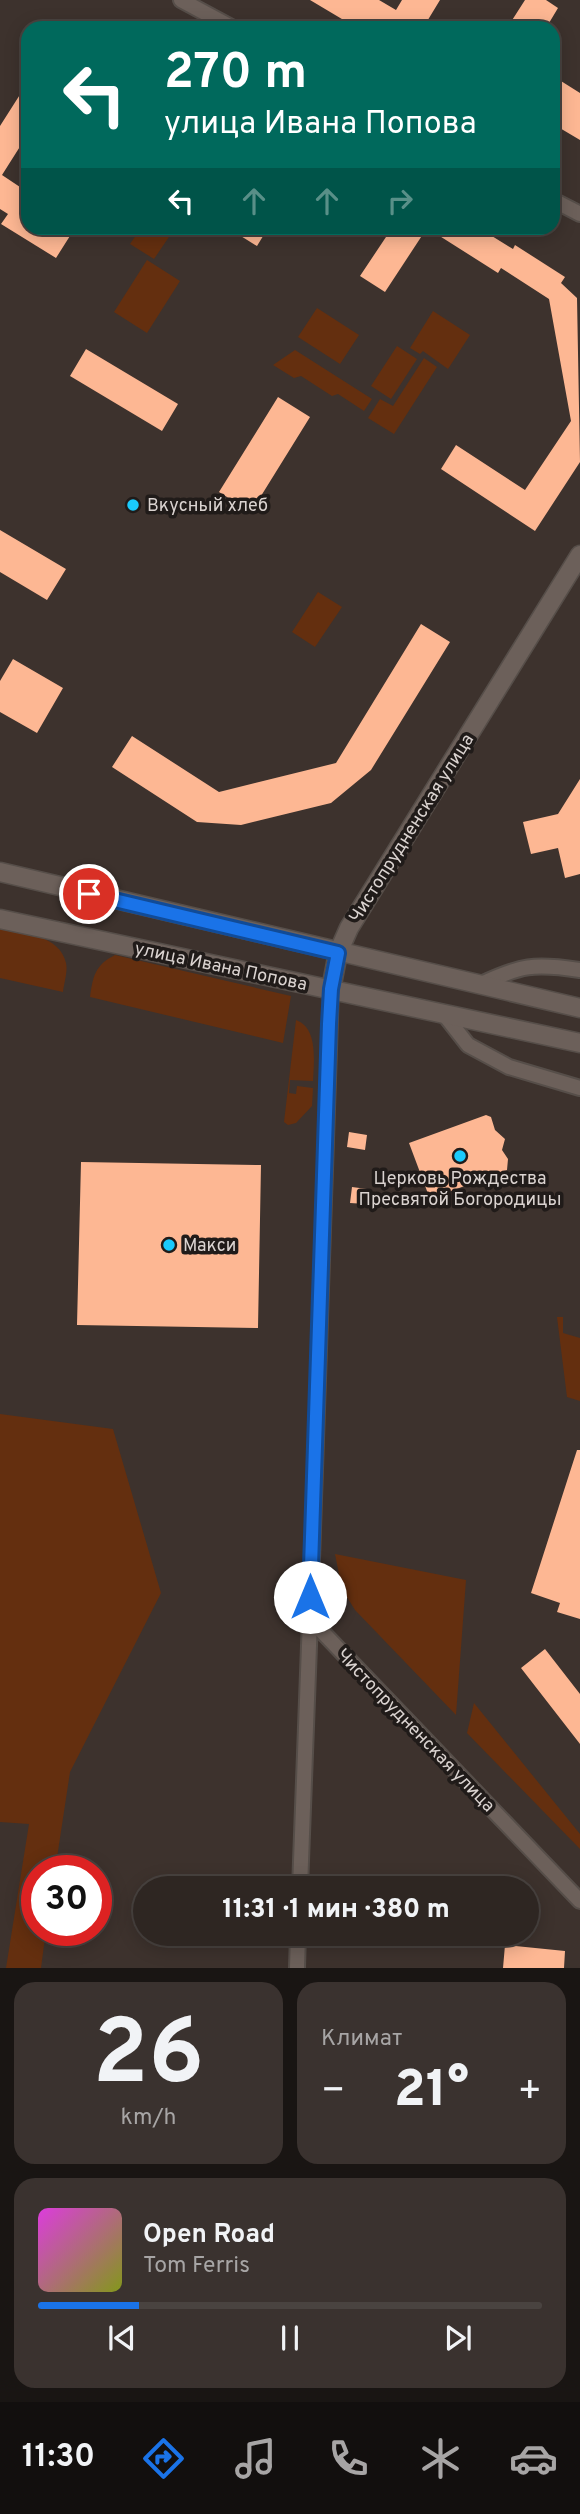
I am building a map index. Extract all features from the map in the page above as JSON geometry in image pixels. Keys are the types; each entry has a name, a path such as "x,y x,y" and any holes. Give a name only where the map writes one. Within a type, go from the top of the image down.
{"main road":[{"name":"Чистопрудненская улица","path":"331,989 338,953 349,928 580,555"},
{"path":"0,872 580,1008"},
{"name":"улица Ивана Попова","path":"0,919 580,1043"}],"street":[{"path":"181,0 220,21"},
{"path":"560,204 580,214"},
{"path":"479,985 511,970 542,964 580,970"},
{"name":"Чистопрудненская улица","path":"331,989 310,1619 580,1901"},
{"path":"443,1013 468,1045 509,1067 580,1088"},
{"path":"300,1876 310,1619"},
{"path":"297,1968 298,1946"}],"shaded area":[{"path":"136,235 170,235 154,259 130,244"},
{"path":"147,260 180,281 147,333 114,312"},
{"path":"317,308 359,335 340,364 298,337"},
{"path":"433,311 470,335 448,369 423,351 420,354 410,348"},
{"path":"397,346 417,359 391,399 371,386"},
{"path":"295,350 372,399 364,411 338,394 332,396 301,376 294,378 273,365"},
{"path":"424,358 437,367 394,434 368,418 380,399 393,406"},
{"path":"318,592 342,607 315,647 292,632"},
{"path":"0,927 39,937 56,946 66,963 63,992 0,978"},
{"path":"115,955 291,996 283,1043 90,997 96,972"},
{"path":"296,1020 303,1024 311,1037 314,1055 313,1081 290,1080 289,1093 296,1094 297,1086 313,1088 312,1106 296,1123 288,1125 284,1122"},
{"path":"557,1317 563,1317 563,1333 580,1338 580,1401 567,1397"},
{"path":"0,1414 113,1429 161,1593 70,1772 57,1855 24,1855 29,1824 0,1822"},
{"path":"335,1554 466,1580 456,1715 355,1610 342,1589"},
{"path":"474,1703 580,1834 580,1849 467,1733"},
{"path":"21,1874 21,1946 44,1946 41,1968 6,1968"}],"building":[{"path":"310,0 379,0 396,10 402,0 440,0 427,21 345,21"},
{"path":"525,0 546,0 558,8 550,21 512,21"},
{"path":"560,80 580,93 580,140 560,128"},
{"path":"21,93 21,145 2,175 21,188 21,235 71,235 56,258 1,224 8,214 0,209 0,126"},
{"path":"239,235 264,235 257,246"},
{"path":"387,235 422,235 385,292 360,276"},
{"path":"438,235 490,235 513,249 515,245 565,277 561,283 577,298 580,462 535,531 441,469 456,445 525,490 571,421 549,299 501,268 498,273"},
{"path":"86,349 178,404 162,431 70,376"},
{"path":"278,397 310,417 251,512 219,492"},
{"path":"0,530 66,569 47,600 0,572"},
{"path":"421,624 450,642 371,770 331,803 241,825 197,822 112,767 132,736 219,792 336,763"},
{"path":"13,659 63,688 37,733 0,712 0,681"},
{"path":"580,779 580,874 565,878 558,848 531,854 523,822 558,814"},
{"name":"Церковь Рождества Пресвятой Богородицы","path":"486,1115 491,1117 495,1130 505,1139 502,1150 508,1159 507,1170 430,1199 409,1143"},
{"path":"349,1132 367,1135 365,1150 347,1147"},
{"name":"Макси","path":"81,1162 261,1165 258,1328 77,1325"},
{"path":"352,1187 367,1189 366,1204 350,1203"},
{"path":"577,1450 580,1450 580,1619 557,1612 560,1603 531,1593"},
{"path":"545,1649 580,1694 580,1744 521,1668"},
{"path":"505,1946 565,1951 564,1968 503,1968"}],"place":[{"name":"Вкусный хлеб","path":"133,505"},
{"name":"Церковь Рождества Пресвятой Богородицы","path":"460,1156"},
{"name":"Макси","path":"169,1245"}],"route":[{"path":"89,894 338,953 331,989 329,1024 310,1597"}]}
